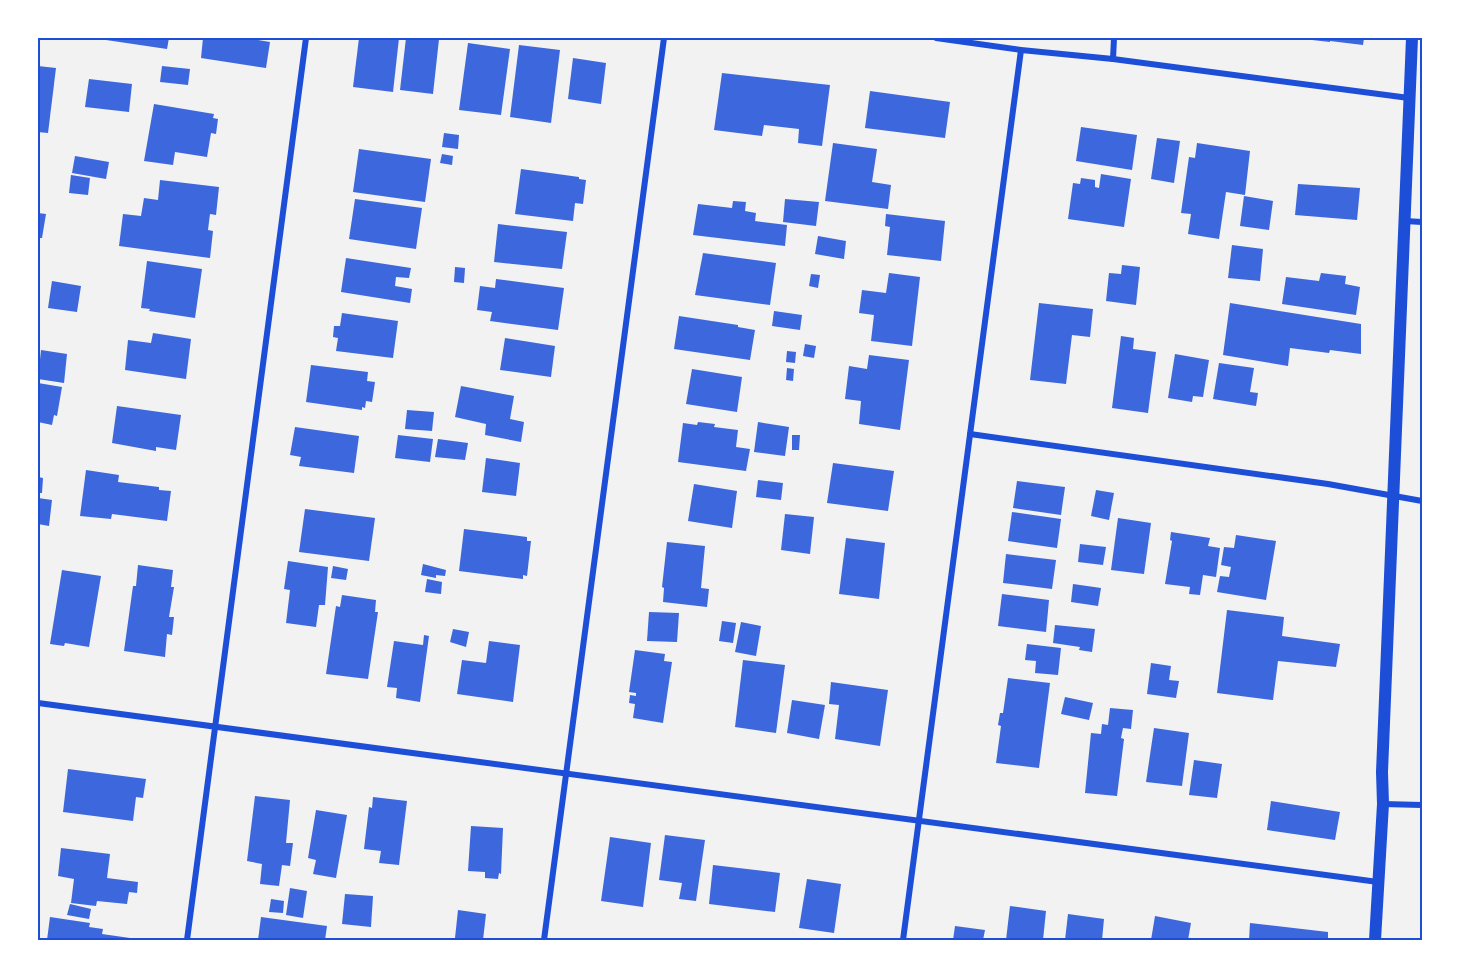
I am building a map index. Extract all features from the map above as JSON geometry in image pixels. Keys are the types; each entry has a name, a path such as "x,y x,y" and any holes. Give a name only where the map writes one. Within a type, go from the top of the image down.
{"main road":[{"path":"1375,940 1383,804 1382,772 1412,38"}],"street":[{"path":"187,940 306,38"},
{"path":"544,940 664,38"},
{"path":"936,38 1410,98"},
{"path":"1113,59 1114,38"},
{"path":"903,940 1020,50"},
{"path":"1404,221 1422,222"},
{"path":"970,434 1328,484 1422,501"},
{"path":"38,703 1378,882"},
{"path":"1383,804 1422,805"}],"building":[{"path":"106,38 169,38 167,49 106,40"},
{"path":"203,38 258,38 258,40 270,42 266,68 201,58"},
{"path":"359,38 399,38 393,92 353,87"},
{"path":"406,38 439,39 433,94 400,90"},
{"path":"1312,38 1364,38 1363,45 1312,40"},
{"path":"468,43 510,49 501,115 459,110"},
{"path":"519,45 560,50 551,123 510,117"},
{"path":"573,58 606,63 601,104 568,99"},
{"path":"38,66 56,68 48,133 38,132"},
{"path":"162,66 190,69 188,85 160,82"},
{"path":"722,73 830,85 822,146 798,143 799,129 764,125 762,136 714,130"},
{"path":"89,79 132,84 129,112 85,107"},
{"path":"870,91 950,102 945,138 865,128"},
{"path":"154,104 214,114 213,118 218,119 216,134 211,133 207,157 175,152 173,165 144,161"},
{"path":"1081,127 1137,135 1132,170 1076,161"},
{"path":"444,133 459,135 458,149 442,147"},
{"path":"1157,138 1180,141 1174,183 1151,179"},
{"path":"833,143 877,149 872,182 891,185 888,209 825,201"},
{"path":"1197,143 1250,151 1245,195 1226,192 1219,239 1188,234 1191,214 1181,213 1189,157 1195,158"},
{"path":"359,149 431,159 425,202 353,192"},
{"path":"442,154 453,156 452,165 440,163"},
{"path":"75,156 109,162 106,179 72,173"},
{"path":"521,169 586,180 583,204 575,203 573,221 515,214"},
{"path":"1101,174 1131,179 1124,227 1068,219 1073,183 1080,184 1081,178 1095,180 1095,187 1099,188"},
{"path":"71,175 90,178 88,195 69,193"},
{"path":"160,180 219,187 216,215 210,214 208,230 213,231 210,258 119,246 123,214 141,216 144,198 158,200"},
{"path":"1298,184 1360,188 1357,220 1295,215"},
{"path":"1244,196 1273,201 1269,230 1240,226"},
{"path":"355,199 422,208 416,249 349,239"},
{"path":"785,199 819,202 816,226 783,222"},
{"path":"733,201 746,202 745,211 756,213 755,221 787,225 785,246 693,235 698,204 732,208"},
{"path":"38,213 46,214 42,238 38,238"},
{"path":"886,214 945,221 941,261 887,255 890,227 885,226"},
{"path":"498,224 567,232 562,269 494,262"},
{"path":"818,236 846,241 844,259 815,254"},
{"path":"1232,245 1263,249 1260,281 1228,278"},
{"path":"703,253 776,263 770,305 695,295"},
{"path":"346,258 411,268 409,278 396,277 395,286 412,289 410,303 341,292"},
{"path":"147,261 202,269 195,318 141,308"},
{"path":"1122,265 1140,267 1136,305 1106,301 1109,273 1121,274"},
{"path":"455,267 465,268 464,283 454,282"},
{"path":"889,273 920,277 912,346 871,341 874,315 859,313 862,290 886,293"},
{"path":"1321,273 1346,276 1345,284 1360,287 1356,315 1282,304 1286,277 1319,281"},
{"path":"811,274 820,275 818,288 809,286"},
{"path":"496,279 564,288 558,330 490,321 492,312 477,310 480,286 495,288"},
{"path":"52,281 81,286 77,312 48,308"},
{"path":"1039,303 1093,309 1090,337 1072,335 1066,384 1030,380"},
{"path":"1230,303 1361,324 1361,354 1290,348 1288,366 1223,355"},
{"path":"774,311 802,315 800,330 772,326"},
{"path":"342,313 398,321 393,358 336,351 338,338 333,337 334,326 340,326"},
{"path":"679,316 738,325 738,327 755,330 750,360 674,349"},
{"path":"153,333 191,339 186,379 125,370 128,340 151,343"},
{"path":"1121,336 1134,338 1133,349 1156,352 1148,413 1112,408"},
{"path":"505,338 555,346 551,377 500,370"},
{"path":"805,344 816,346 814,358 803,356"},
{"path":"41,350 67,354 64,383 38,379"},
{"path":"787,351 796,352 795,363 786,362"},
{"path":"1175,354 1209,360 1203,397 1193,396 1192,402 1168,398"},
{"path":"869,355 909,360 900,430 859,424 861,401 845,399 849,366 867,369"},
{"path":"1219,363 1254,368 1250,392 1258,393 1256,406 1213,399"},
{"path":"311,365 368,372 367,381 375,382 372,402 366,401 365,408 362,407 362,410 306,402"},
{"path":"787,368 794,369 793,381 786,380"},
{"path":"692,369 742,377 737,412 686,404"},
{"path":"38,383 62,387 57,416 54,415 52,425 38,422"},
{"path":"461,386 514,396 510,419 524,422 521,442 485,435 486,424 455,417"},
{"path":"117,406 181,415 176,450 156,447 156,451 112,443"},
{"path":"407,410 434,412 432,431 405,429"},
{"path":"698,422 738,430 736,447 750,449 746,471 678,462 683,423 697,425"},
{"path":"758,422 789,427 785,456 754,452"},
{"path":"295,427 359,436 354,473 299,466 301,457 290,455"},
{"path":"398,435 433,439 430,462 395,458"},
{"path":"792,435 800,435 799,450 792,450"},
{"path":"438,439 468,443 465,460 435,457"},
{"path":"486,458 520,463 516,496 482,492"},
{"path":"833,463 894,471 888,511 827,503"},
{"path":"86,470 119,475 118,482 159,487 159,490 171,491 167,521 112,514 111,519 80,516"},
{"path":"38,477 43,478 42,493 38,493"},
{"path":"758,480 783,483 781,500 756,497"},
{"path":"1017,481 1065,487 1061,515 1013,508"},
{"path":"694,484 737,491 732,528 688,521"},
{"path":"1096,490 1114,493 1109,520 1091,516"},
{"path":"38,498 52,500 49,526 38,524"},
{"path":"305,509 375,518 369,561 299,552"},
{"path":"1012,512 1061,519 1057,548 1008,541"},
{"path":"785,514 814,517 810,554 781,550"},
{"path":"1118,518 1151,523 1144,574 1111,570"},
{"path":"464,529 527,537 527,541 531,541 527,576 523,575 523,579 459,571"},
{"path":"1171,532 1210,538 1208,546 1220,548 1216,577 1203,575 1200,595 1189,594 1190,587 1165,584 1172,541 1170,540"},
{"path":"1236,535 1276,541 1266,600 1217,592 1220,576 1229,577 1231,567 1221,565 1224,547 1234,548"},
{"path":"846,538 885,543 879,599 839,594"},
{"path":"667,542 705,546 701,588 709,589 707,607 663,602 664,588 662,587"},
{"path":"1080,544 1106,547 1103,565 1078,562"},
{"path":"1006,554 1056,560 1052,589 1003,583"},
{"path":"288,561 328,567 325,605 319,605 316,627 286,623 290,590 284,589"},
{"path":"423,564 446,570 445,576 436,575 436,578 421,575"},
{"path":"138,565 173,570 171,587 174,587 169,617 174,617 172,635 167,634 165,657 124,651"},
{"path":"333,566 348,569 346,580 331,578"},
{"path":"62,570 101,576 89,647 65,643 64,646 50,644"},
{"path":"427,579 442,582 441,594 425,592"},
{"path":"1073,584 1101,588 1098,606 1071,602"},
{"path":"1002,594 1049,600 1046,632 998,626"},
{"path":"342,595 376,600 375,612 378,612 368,679 326,674 336,606 340,607"},
{"path":"1227,610 1284,617 1282,636 1340,644 1336,667 1278,661 1273,700 1217,693"},
{"path":"649,612 679,613 677,642 647,641"},
{"path":"722,621 736,623 733,643 719,641"},
{"path":"741,622 761,626 756,656 735,652"},
{"path":"1055,625 1095,629 1092,652 1079,650 1080,647 1053,643"},
{"path":"453,629 469,632 466,647 450,642"},
{"path":"424,635 429,636 420,702 396,698 397,688 387,687 394,641 423,645"},
{"path":"489,641 520,645 513,702 457,694 462,660 486,663"},
{"path":"1027,644 1061,648 1058,675 1035,673 1036,661 1025,660"},
{"path":"635,650 665,654 664,661 672,662 663,723 633,718 635,704 629,703 630,695 636,696 636,693 629,692"},
{"path":"743,660 785,665 776,733 735,727"},
{"path":"1151,663 1171,666 1169,680 1179,681 1176,698 1147,694"},
{"path":"1008,678 1050,683 1039,768 996,763 1001,726 998,725 1000,713 1003,713"},
{"path":"831,682 888,690 880,746 835,739 839,705 829,704"},
{"path":"1065,697 1093,703 1089,720 1061,714"},
{"path":"792,700 825,705 819,739 787,733"},
{"path":"1110,708 1133,710 1131,729 1123,728 1121,738 1124,739 1117,796 1085,793 1091,733 1101,734 1102,724 1108,725"},
{"path":"1154,728 1189,733 1182,786 1146,782"},
{"path":"1194,760 1222,764 1217,798 1189,795"},
{"path":"68,769 146,779 143,798 136,797 133,821 63,812"},
{"path":"255,796 290,800 286,843 293,843 290,866 282,865 279,886 260,884 262,864 247,861"},
{"path":"373,797 407,801 399,865 379,863 381,851 364,849 369,807 372,808"},
{"path":"1271,801 1340,812 1335,840 1267,830"},
{"path":"316,810 347,815 336,878 313,874 316,860 308,858"},
{"path":"471,826 503,828 501,874 499,873 498,879 485,878 485,872 468,871"},
{"path":"665,835 705,840 696,901 679,899 682,883 659,880"},
{"path":"610,837 651,843 643,907 601,901"},
{"path":"61,848 110,854 107,878 138,882 137,893 129,892 127,904 97,901 96,906 71,903 74,879 58,876"},
{"path":"713,865 780,873 775,912 709,904"},
{"path":"807,879 841,884 834,933 799,928"},
{"path":"290,888 307,891 303,918 286,915"},
{"path":"345,894 373,896 371,927 342,924"},
{"path":"271,899 284,901 283,913 269,912"},
{"path":"70,904 91,909 89,919 67,915"},
{"path":"1010,906 1046,911 1043,940 1006,940"},
{"path":"458,910 486,914 483,940 455,938"},
{"path":"1068,914 1104,919 1102,940 1065,940"},
{"path":"1155,916 1191,923 1188,940 1151,940"},
{"path":"50,917 90,923 89,927 103,929 102,934 130,938 130,940 47,940"},
{"path":"261,917 327,926 325,940 258,940"},
{"path":"1250,923 1328,932 1328,940 1249,940"},
{"path":"955,926 985,930 983,940 953,940"}]}
